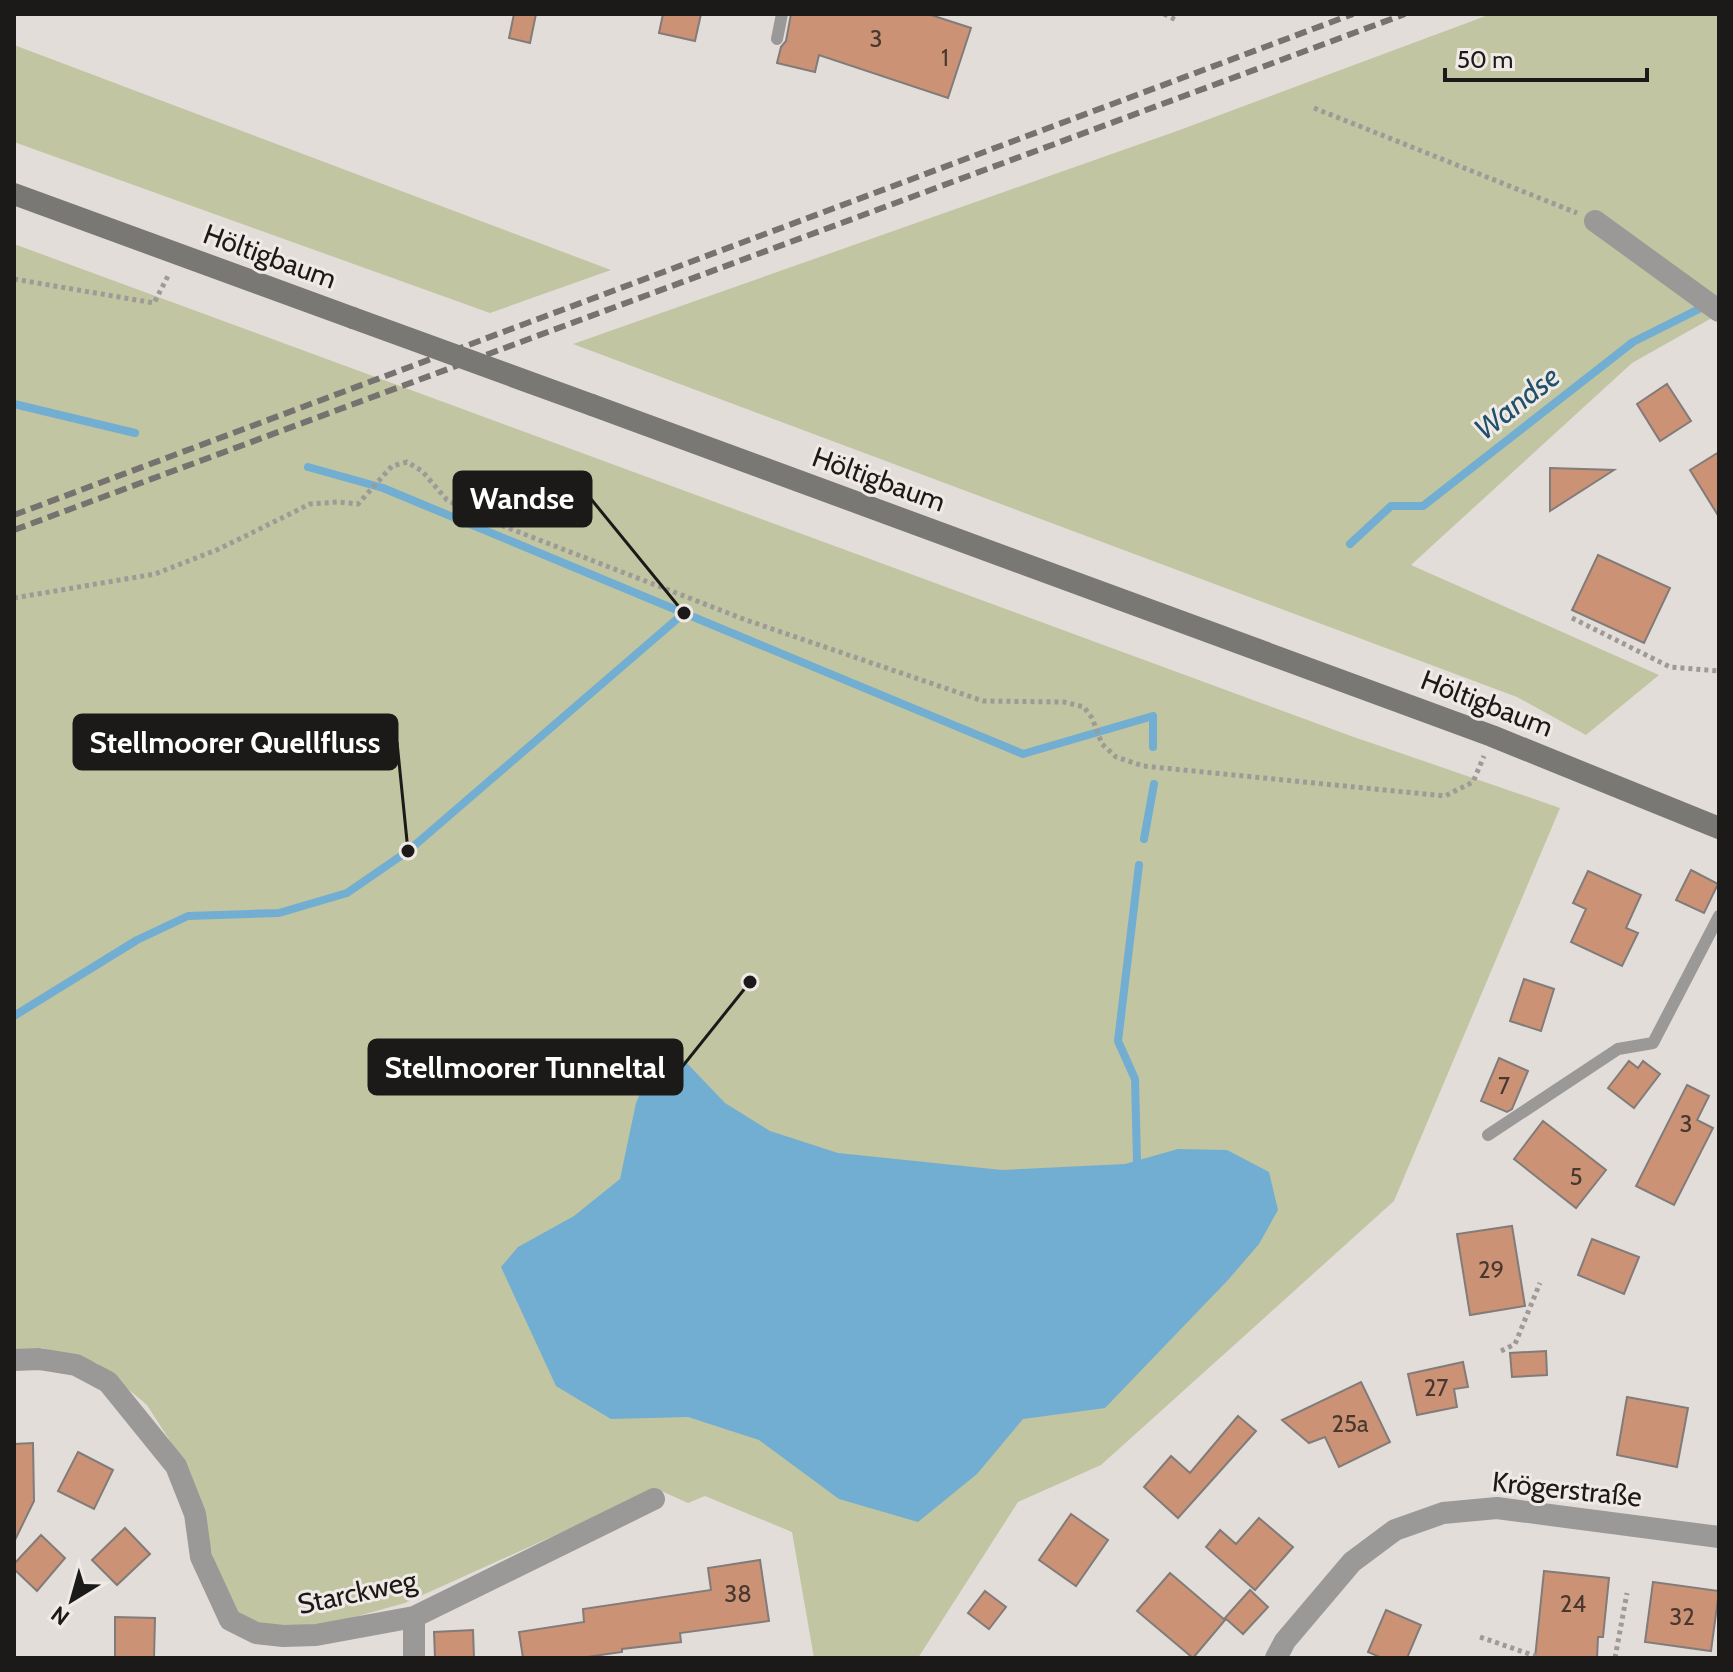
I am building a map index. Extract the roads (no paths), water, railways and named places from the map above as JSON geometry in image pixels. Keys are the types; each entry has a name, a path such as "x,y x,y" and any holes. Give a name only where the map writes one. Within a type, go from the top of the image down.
{"main road":[{"name":"Höltigbaum","path":"14,194 1492,736 1719,828"}],"street":[{"path":"1595,221 1719,311"},
{"name":"Starckweg","path":"14,1360 39,1359 76,1365 108,1382 176,1466 195,1514 201,1557 230,1620 256,1633 316,1635 414,1617 654,1499"},
{"name":"Krögerstraße","path":"1276,1658 1285,1641 1352,1562 1395,1530 1443,1513 1497,1508 1719,1537"},
{"path":"414,1617 414,1658"}],"lane":[{"path":"777,39 782,14"},
{"path":"1488,1135 1618,1049 1653,1043 1719,916"}],"water":[{"path":"681,1057 725,1103 770,1131 838,1153 1002,1170 1125,1164 1178,1149 1227,1150 1269,1172 1278,1210 1259,1244 1228,1280 1105,1408 1023,1419 977,1474 918,1522 839,1499 759,1440 688,1417 611,1419 556,1386 501,1267 518,1247 574,1216 620,1179 636,1103 654,1060"}],"waterway":[{"name":"Wandse","path":"1350,544 1391,506 1423,506 1633,342 1705,306"},
{"name":"Wandse","path":"14,404 135,433"},
{"name":"Wandse","path":"308,467 383,488 1023,754 1153,716 1153,747"},
{"path":"14,1016 137,940 188,916 279,913 347,893 408,851 684,613"},
{"path":"1144,839 1154,784"},
{"path":"1137,1161 1135,1079 1118,1041 1139,865"}],"railway":[{"path":"14,515 1353,14"},
{"path":"14,530 1405,14"}],"place":[{"name":"Wandse","path":"684,613"},
{"name":"Stellmoorer Quellfluss","path":"408,851"},
{"name":"Stellmoorer Tunneltal","path":"750,982"}]}
